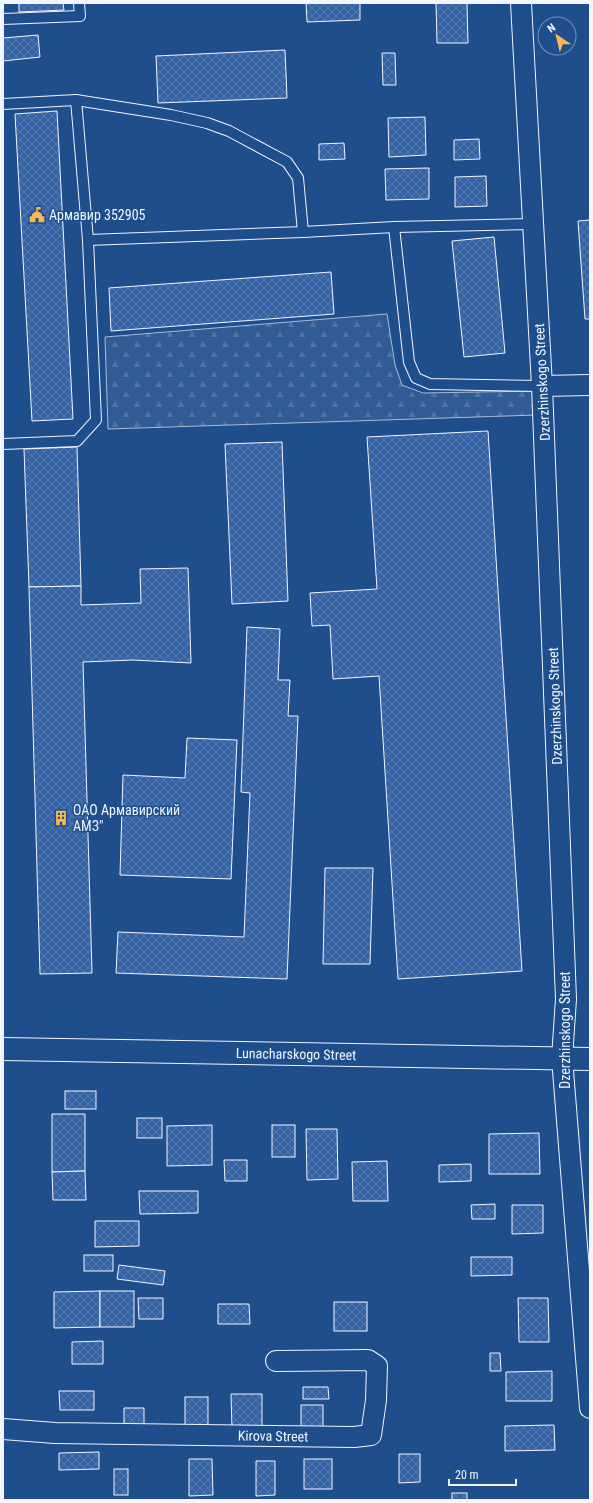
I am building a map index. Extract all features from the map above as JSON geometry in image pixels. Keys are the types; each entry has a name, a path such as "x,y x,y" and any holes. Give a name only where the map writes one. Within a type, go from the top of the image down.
{"street":[{"name":"Dzerzhinskogo Street","path":"521,3 542,386 566,999 562,1058 590,1408"},
{"path":"542,386 590,385"},
{"name":"Lunacharskogo Street","path":"3,1049 590,1059"},
{"name":"Kirova Street","path":"3,1429 63,1433 354,1438 371,1435 376,1400 377,1366 368,1360 276,1361"}],"lane":[{"path":"3,19 80,16 79,3"},
{"path":"3,104 76,100 171,115 207,123 229,131 261,146 287,162 298,178 303,232"},
{"path":"3,444 77,441 96,420 88,240 76,100"},
{"path":"88,240 394,227 534,224"},
{"path":"394,227 409,362 416,378 430,384 542,386"}],"green space":[{"path":"387,314 395,365 402,385 423,393 536,391 537,415 108,429 105,337"}],"building":[{"path":"19,3 63,3 64,10 19,12"},
{"path":"306,3 360,3 360,20 307,22"},
{"path":"436,3 467,3 468,43 437,43"},
{"path":"38,35 40,57 3,61 3,38"},
{"path":"285,50 287,98 158,103 156,56"},
{"path":"382,53 395,53 396,85 383,85"},
{"path":"57,111 73,419 32,421 15,114"},
{"path":"425,117 426,155 389,157 388,118"},
{"path":"479,139 480,159 454,160 454,140"},
{"path":"344,143 345,159 319,160 319,144"},
{"path":"429,168 429,199 386,200 385,169"},
{"path":"486,176 487,206 455,207 455,177"},
{"path":"590,220 590,319 585,319 578,221"},
{"path":"494,237 505,353 464,357 452,241"},
{"path":"331,272 334,314 111,331 109,288"},
{"path":"488,431 522,971 398,979 379,676 333,679 330,625 312,626 310,593 377,589 367,437"},
{"path":"282,442 288,601 232,604 225,444"},
{"path":"77,447 81,586 29,587 24,449"},
{"name":"ОАО Армавирский АМЗ\"","path":"188,568 191,663 133,660 83,662 92,973 40,974 29,587 81,586 81,605 141,603 140,569"},
{"path":"247,627 280,629 278,680 290,680 288,716 298,716 287,979 116,973 118,932 244,937 250,793 241,792"},
{"path":"187,738 237,740 231,879 120,875 123,775 185,778"},
{"path":"325,868 373,868 370,964 323,964"},
{"path":"65,1091 96,1091 96,1109 65,1109"},
{"path":"52,1114 85,1114 85,1171 52,1172"},
{"path":"137,1118 162,1118 162,1138 137,1138"},
{"path":"212,1125 212,1165 167,1166 167,1126"},
{"path":"272,1125 295,1125 295,1157 272,1157"},
{"path":"306,1129 337,1129 338,1179 307,1180"},
{"path":"539,1133 540,1174 489,1174 489,1134"},
{"path":"224,1160 247,1160 247,1181 225,1181"},
{"path":"387,1161 388,1201 353,1201 352,1162"},
{"path":"471,1164 471,1181 439,1182 439,1165"},
{"path":"85,1171 86,1200 53,1200 52,1172"},
{"path":"139,1191 198,1191 198,1213 140,1214"},
{"path":"495,1204 495,1219 472,1219 471,1205"},
{"path":"512,1205 543,1205 543,1233 512,1234"},
{"path":"95,1221 139,1221 139,1246 95,1247"},
{"path":"84,1255 113,1255 113,1271 84,1271"},
{"path":"471,1257 512,1257 512,1275 471,1276"},
{"path":"119,1265 165,1271 163,1285 117,1279"},
{"path":"100,1291 100,1327 54,1328 54,1292"},
{"path":"100,1291 134,1291 134,1327 100,1327"},
{"path":"138,1298 163,1298 163,1319 139,1319"},
{"path":"518,1298 548,1298 549,1342 519,1342"},
{"path":"334,1302 367,1302 367,1331 334,1331"},
{"path":"218,1304 249,1304 250,1324 218,1324"},
{"path":"103,1341 103,1364 72,1364 72,1342"},
{"path":"490,1353 500,1353 501,1371 490,1371"},
{"path":"552,1371 552,1401 506,1401 506,1372"},
{"path":"303,1387 328,1387 329,1399 303,1399"},
{"path":"59,1391 94,1391 94,1410 60,1410"},
{"path":"231,1394 262,1394 262,1428 232,1429"},
{"path":"185,1397 208,1397 208,1426 185,1426"},
{"path":"301,1405 323,1405 323,1429 301,1429"},
{"path":"124,1408 144,1408 144,1428 124,1429"},
{"path":"554,1425 555,1450 505,1451 505,1426"},
{"path":"99,1452 99,1469 59,1470 59,1453"},
{"path":"399,1454 420,1454 420,1482 399,1483"},
{"path":"189,1459 212,1459 213,1495 189,1496"},
{"path":"304,1459 332,1459 332,1489 304,1489"},
{"path":"256,1461 275,1461 275,1495 256,1496"},
{"path":"114,1469 128,1469 128,1495 114,1495"},
{"path":"452,1493 467,1493 467,1500 452,1500"}],"place":[{"name":"Армавир 352905","path":"37,215"},
{"name":"ОАО Армавирский АМЗ\"","path":"61,818"}]}
